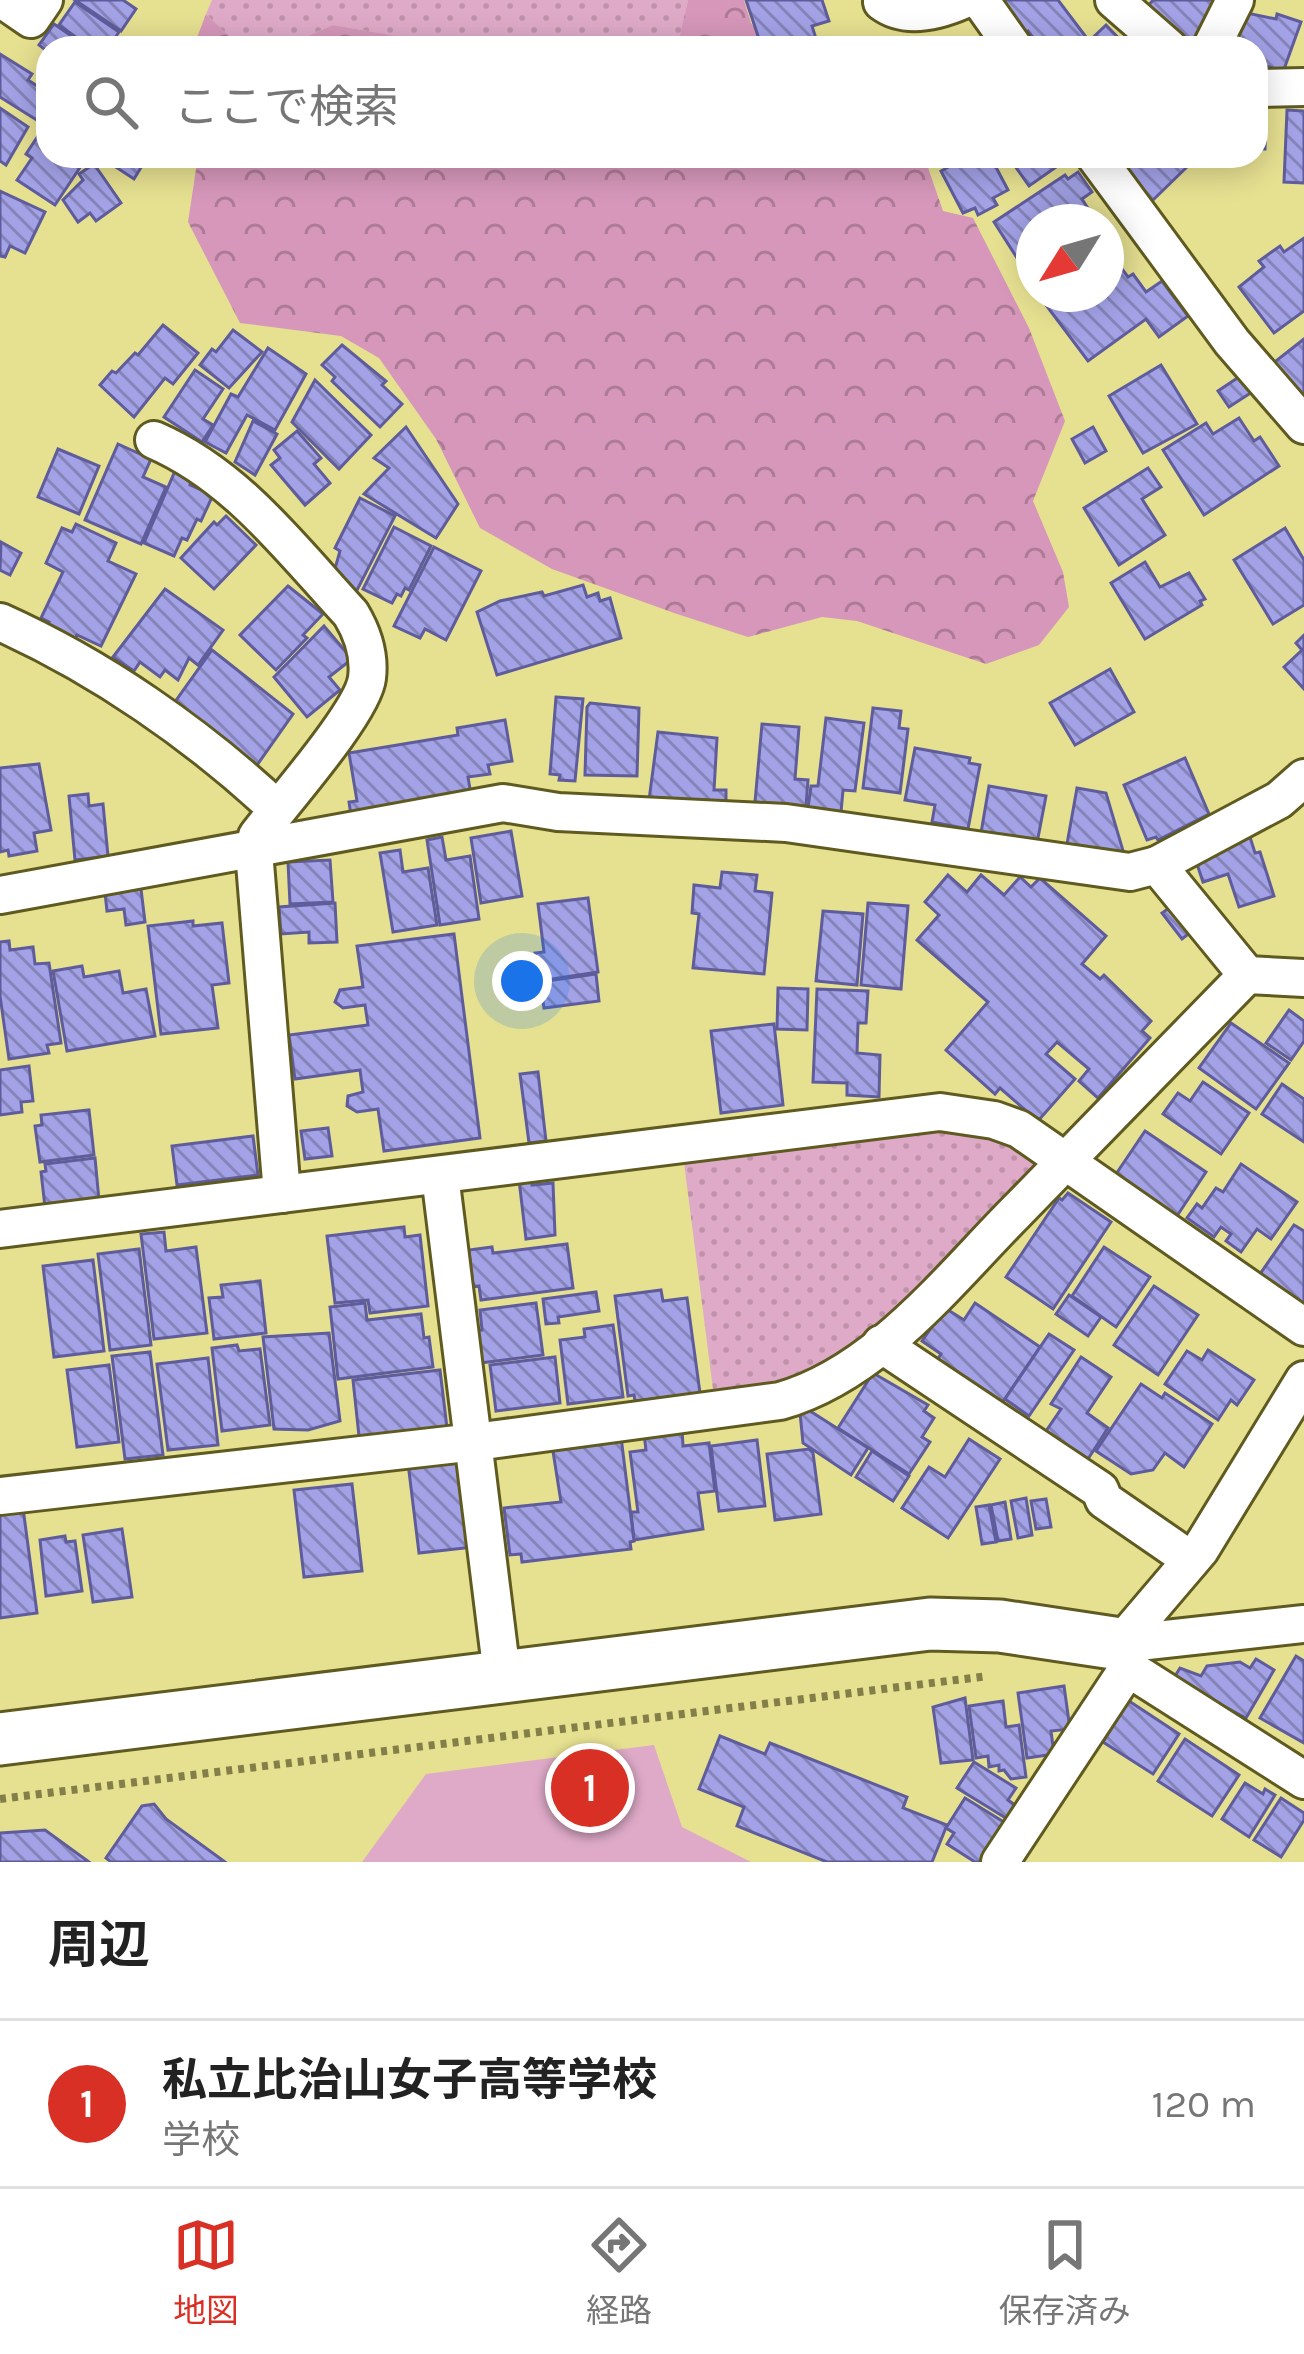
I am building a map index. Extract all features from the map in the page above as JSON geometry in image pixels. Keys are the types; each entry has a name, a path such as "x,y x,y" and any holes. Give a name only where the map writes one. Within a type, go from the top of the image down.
{"street":[{"path":"3,0 31,19 44,0"},
{"path":"882,2 896,12 925,12 963,0"},
{"path":"980,0 1006,36"},
{"path":"1114,0 1155,36"},
{"path":"1217,36 1235,0"},
{"path":"1268,88 1304,87"},
{"path":"1104,168 1232,342 1304,425"},
{"path":"154,440 184,454 238,491 351,614 365,638 367,681 257,836 254,851 282,1195"},
{"path":"0,622 139,700 277,809"},
{"path":"0,895 502,803 558,812 786,823 1130,872 1156,865 1279,800 1304,778"},
{"path":"1156,865 1246,975 1304,979"},
{"path":"0,1496 475,1442 780,1401 834,1380 881,1344 1246,975"},
{"path":"0,1229 940,1112 994,1120 1018,1129 1304,1328"},
{"path":"440,1175 502,1676"},
{"path":"881,1344 1100,1490 1104,1500 1191,1560"},
{"path":"1000,1862 1124,1656 1304,1381"},
{"path":"0,1738 930,1624 1000,1626 1124,1656 1304,1780"},
{"path":"1124,1656 1304,1624"}],"path":[{"path":"0,1799 996,1676"}],"shaded area":[{"path":"212,0 688,0 681,36 396,36 333,25 308,36 228,36 206,14"},
{"path":"967,1126 1035,1156 1034,1177 860,1350 822,1377 714,1397 683,1155"},
{"path":"654,1745 682,1827 751,1862 362,1862 426,1774"}],"green space":[{"path":"688,0 744,0 760,36 680,36"},
{"path":"206,14 229,36 198,36"},
{"path":"333,25 397,36 308,36"},
{"path":"196,168 928,168 943,211 973,218 1016,302 1016,312 1021,312 1029,328 1065,421 1033,501 1063,572 1069,607 1039,645 986,664 857,621 822,617 748,637 677,614 552,569 480,528 436,439 379,358 341,336 240,323 188,222"}],"building":[{"path":"75,0 123,0 136,9 121,31"},
{"path":"746,0 822,0 829,21 812,26 815,36 758,36"},
{"path":"1001,0 1058,0 1085,36 1032,36 1024,33"},
{"path":"1153,0 1217,0 1214,25 1204,36 1181,36 1148,6"},
{"path":"75,2 119,32 116,36 74,36 59,25"},
{"path":"1242,12 1276,19 1277,14 1301,22 1283,72 1268,66 1268,36 1233,36"},
{"path":"54,24 72,36 45,36"},
{"path":"1106,25 1117,36 1095,36"},
{"path":"0,54 32,74 28,80 36,85 36,120 0,97"},
{"path":"0,108 28,127 6,165 0,161"},
{"path":"1287,110 1304,111 1304,183 1284,182"},
{"path":"36,139 36,168 80,168 55,205 17,180 32,158 26,154"},
{"path":"97,168 121,203 96,221 90,213 78,222 63,200 83,180 79,174"},
{"path":"117,168 141,168 134,179"},
{"path":"996,168 1008,190 993,198 997,205 978,215 975,208 963,213 941,171"},
{"path":"1016,168 1055,168 1029,186"},
{"path":"1119,168 1186,168 1152,201"},
{"path":"1078,172 1092,192 1082,199 1085,204 1021,204 1065,175 1068,179"},
{"path":"0,191 45,212 25,253 10,246 5,257 0,256"},
{"path":"1016,207 1016,256 994,222"},
{"path":"1304,238 1304,311 1274,333 1239,287 1264,267 1259,261 1280,246 1284,252"},
{"path":"1124,272 1128,277 1133,274 1146,292 1162,281 1188,316 1159,337 1146,319 1088,361 1051,312 1124,312"},
{"path":"163,325 198,353 173,384 165,378 134,417 100,385 138,355"},
{"path":"233,330 262,352 229,388 200,365"},
{"path":"1304,339 1304,403 1267,368"},
{"path":"342,345 386,381 382,385 402,404 380,427 332,381 335,377 322,365"},
{"path":"268,348 306,374 275,430 247,415 226,453 205,442 231,394 238,397"},
{"path":"1161,365 1197,424 1143,453 1109,396"},
{"path":"195,370 223,389 203,419 213,425 202,442 164,417"},
{"path":"1242,375 1252,392 1229,407 1218,391"},
{"path":"315,380 371,435 339,469 292,422"},
{"path":"1239,418 1254,441 1260,437 1279,466 1204,515 1163,450 1206,423 1213,434"},
{"path":"253,421 277,434 255,475 235,462"},
{"path":"406,427 458,504 436,538 364,494 389,468 374,458"},
{"path":"1093,427 1106,451 1085,463 1072,439"},
{"path":"297,431 321,458 314,464 330,483 305,505 271,465 280,458 274,450"},
{"path":"118,444 151,459 143,477 166,487 141,544 85,520"},
{"path":"58,449 99,466 79,514 38,497"},
{"path":"1148,468 1161,487 1142,499 1165,535 1119,565 1084,508"},
{"path":"175,471 192,478 190,485 213,495 201,521 197,519 187,540 182,538 174,556 144,543"},
{"path":"360,498 395,516 355,594 334,572 340,551 335,548"},
{"path":"226,516 256,545 214,589 181,558 214,522 217,525"},
{"path":"76,524 116,543 108,561 136,574 101,646 77,635 70,649 43,635 49,622 41,618 63,572 46,563 62,528 72,532"},
{"path":"394,527 431,546 409,590 397,594 392,603 363,589"},
{"path":"1285,528 1304,560 1304,605 1273,624 1234,560"},
{"path":"1,542 21,553 10,575 0,570"},
{"path":"434,547 481,571 446,640 425,629 420,638 394,626"},
{"path":"1145,562 1160,587 1189,573 1205,599 1145,639 1111,583"},
{"path":"583,585 587,597 598,593 600,601 610,598 621,638 497,675 477,612 500,601"},
{"path":"288,586 323,614 276,670 240,635"},
{"path":"165,589 223,630 198,665 189,658 178,680 165,670 160,677 140,662 134,671 113,657"},
{"path":"324,626 352,659 329,677 340,690 307,717 274,677"},
{"path":"1304,635 1304,689 1284,667 1302,650 1296,643"},
{"path":"212,650 293,714 255,768 167,713"},
{"path":"1110,669 1134,712 1075,745 1050,703"},
{"path":"556,697 583,699 575,781 550,774"},
{"path":"590,703 639,708 637,776 585,775"},
{"path":"873,708 901,711 899,728 908,729 900,793 863,788"},
{"path":"826,718 864,723 855,791 843,790 841,812 808,808 811,786 818,786"},
{"path":"505,720 512,761 488,765 490,774 468,777 471,795 351,815 349,802 357,801 349,753 458,735 457,728"},
{"path":"762,724 799,727 795,779 808,780 806,806 755,802"},
{"path":"658,732 717,738 714,790 726,790 726,804 649,800"},
{"path":"915,748 970,758 969,763 980,765 968,829 932,822 935,805 905,800"},
{"path":"1185,758 1209,814 1158,840 1147,840 1124,785"},
{"path":"39,764 51,830 34,833 37,851 9,856 8,850 0,852 0,768"},
{"path":"989,786 1046,796 1037,843 981,833"},
{"path":"1077,788 1106,793 1124,854 1067,844"},
{"path":"88,794 89,806 103,804 108,856 75,860 69,796"},
{"path":"511,831 522,896 481,903 471,838"},
{"path":"442,837 446,860 470,856 479,919 440,925 427,840"},
{"path":"1250,837 1255,853 1260,852 1274,896 1239,907 1228,874 1203,882 1194,855"},
{"path":"400,850 403,872 428,868 437,925 393,932 380,853"},
{"path":"330,860 333,902 290,904 288,862"},
{"path":"722,872 757,875 755,891 772,893 764,974 693,968 699,914 692,913 694,885 720,888"},
{"path":"948,875 967,892 981,875 1004,895 1020,877 1031,887 1040,878 1106,936 1082,964 1100,979 1104,975 1151,1021 1142,1031 1150,1038 1098,1098 1079,1081 1089,1069 1057,1042 1046,1054 1075,1079 1038,1121 1000,1088 995,1094 946,1050 988,1002 917,940 939,915 925,902"},
{"path":"141,889 145,922 126,925 124,909 107,911 105,893"},
{"path":"588,898 598,972 539,981 535,953 544,952 538,904"},
{"path":"335,903 337,942 309,943 309,932 281,934 279,907"},
{"path":"868,903 908,906 901,989 861,985"},
{"path":"1176,903 1195,929 1182,939 1162,913"},
{"path":"823,911 863,914 857,985 816,981"},
{"path":"193,921 193,926 222,923 229,983 212,985 218,1028 161,1034 148,926"},
{"path":"454,934 480,1138 384,1151 378,1109 357,1112 347,1106 348,1096 363,1092 360,1070 295,1079 289,1035 368,1025 365,1005 343,1008 335,1002 340,990 363,987 357,946"},
{"path":"9,941 10,950 33,947 35,964 49,963 61,1043 47,1045 49,1053 9,1059 0,996 0,942"},
{"path":"82,966 84,977 119,971 123,993 146,989 155,1036 67,1051 53,971"},
{"path":"596,974 599,1001 544,1008 540,982"},
{"path":"778,988 808,989 807,1030 777,1029"},
{"path":"817,989 868,991 866,1023 858,1023 857,1053 880,1055 879,1097 847,1095 847,1083 813,1082"},
{"path":"1289,1010 1304,1021 1304,1041 1291,1060 1266,1043"},
{"path":"1231,1023 1289,1063 1256,1109 1199,1068"},
{"path":"774,1024 783,1105 721,1113 711,1031"},
{"path":"29,1066 33,1101 21,1102 22,1112 0,1115 0,1070"},
{"path":"538,1072 546,1141 529,1143 520,1074"},
{"path":"1203,1082 1249,1113 1221,1154 1163,1114 1178,1093 1190,1101"},
{"path":"1282,1084 1304,1099 1304,1142 1262,1114"},
{"path":"89,1110 94,1155 40,1162 35,1126 42,1125 41,1115"},
{"path":"328,1128 332,1156 305,1159 301,1131"},
{"path":"1145,1131 1206,1172 1177,1216 1116,1174"},
{"path":"253,1136 258,1175 177,1185 172,1146"},
{"path":"95,1158 99,1200 45,1207 41,1172 46,1171 45,1164"},
{"path":"1241,1164 1297,1202 1271,1239 1257,1229 1241,1252 1226,1241 1231,1234 1221,1227 1214,1237 1187,1218 1197,1204 1202,1208 1216,1188 1223,1192"},
{"path":"531,1178 532,1185 553,1183 555,1235 526,1239 519,1180"},
{"path":"1068,1193 1111,1222 1053,1309 1006,1277 1059,1198"},
{"path":"1294,1225 1304,1231 1304,1305 1260,1274"},
{"path":"404,1227 405,1237 420,1235 428,1306 370,1313 368,1300 335,1303 327,1236"},
{"path":"164,1232 166,1251 196,1247 207,1333 154,1339 141,1234"},
{"path":"567,1244 573,1288 481,1300 479,1286 473,1287 469,1250 492,1247 493,1253"},
{"path":"1104,1247 1150,1277 1116,1327 1072,1296"},
{"path":"139,1249 151,1345 110,1350 98,1254"},
{"path":"93,1260 104,1351 54,1357 43,1266"},
{"path":"260,1281 266,1333 214,1339 209,1298 223,1297 221,1285"},
{"path":"1154,1286 1198,1315 1158,1375 1114,1345"},
{"path":"661,1290 663,1301 687,1298 700,1393 635,1401 634,1395 628,1396 615,1296"},
{"path":"596,1292 599,1311 558,1317 559,1323 546,1324 543,1299"},
{"path":"1069,1295 1101,1317 1088,1336 1056,1314"},
{"path":"365,1303 367,1320 421,1314 433,1367 338,1379 330,1307"},
{"path":"536,1303 543,1355 480,1363 476,1331 482,1330 480,1310"},
{"path":"975,1303 1040,1347 1000,1406 935,1363 941,1354 922,1341 945,1308 964,1320"},
{"path":"613,1325 623,1397 568,1404 560,1340 585,1337 584,1329"},
{"path":"329,1333 340,1421 308,1430 274,1429 263,1337"},
{"path":"1049,1334 1074,1350 1029,1416 1005,1399"},
{"path":"237,1345 239,1351 260,1349 270,1425 222,1431 212,1348"},
{"path":"1208,1350 1254,1380 1237,1405 1231,1400 1218,1420 1165,1384 1187,1351 1202,1360"},
{"path":"150,1352 163,1455 125,1459 112,1356"},
{"path":"555,1357 560,1403 496,1411 490,1365"},
{"path":"1081,1357 1111,1377 1087,1413 1108,1428 1088,1459 1046,1431 1061,1409 1051,1404"},
{"path":"208,1358 218,1445 168,1450 157,1364"},
{"path":"109,1365 119,1442 77,1447 67,1370"},
{"path":"440,1370 447,1428 359,1436 353,1380"},
{"path":"873,1373 928,1405 924,1411 934,1418 922,1437 930,1442 909,1474 838,1428"},
{"path":"1141,1384 1162,1398 1165,1393 1212,1424 1184,1467 1165,1453 1153,1470 1131,1474 1096,1451"},
{"path":"810,1411 868,1448 851,1475 803,1443 800,1413"},
{"path":"682,1429 683,1446 709,1443 715,1491 698,1493 703,1529 634,1540 631,1512 638,1512 630,1452 646,1450 644,1434"},
{"path":"621,1437 634,1541 631,1549 522,1562 521,1554 510,1555 504,1508 561,1502 552,1445"},
{"path":"969,1439 1000,1459 948,1538 902,1508 929,1467 945,1477"},
{"path":"757,1440 765,1506 719,1511 711,1446"},
{"path":"809,1449 821,1514 775,1520 767,1454"},
{"path":"872,1451 909,1476 893,1501 856,1477"},
{"path":"444,1459 445,1464 465,1461 474,1547 419,1553 408,1463"},
{"path":"352,1484 362,1571 304,1577 294,1490"},
{"path":"1026,1498 1032,1535 1018,1538 1011,1501"},
{"path":"1046,1499 1051,1527 1036,1529 1031,1501"},
{"path":"1005,1502 1011,1539 998,1541 991,1505"},
{"path":"989,1505 996,1542 982,1544 976,1507"},
{"path":"23,1508 37,1613 0,1618 0,1511"},
{"path":"122,1529 132,1597 93,1602 83,1535"},
{"path":"65,1536 66,1542 75,1541 82,1591 46,1596 40,1540"},
{"path":"1296,1656 1304,1661 1304,1743 1260,1718"},
{"path":"1256,1659 1274,1670 1246,1718 1178,1682 1175,1676 1180,1668 1201,1676 1207,1666 1240,1662 1250,1668"},
{"path":"1064,1686 1070,1729 1051,1731 1054,1754 1027,1758 1018,1693"},
{"path":"965,1698 973,1760 941,1763 933,1707"},
{"path":"1003,1701 1006,1727 1019,1725 1026,1777 1011,1779 1004,1770 999,1771 999,1765 989,1767 988,1756 976,1758 969,1706"},
{"path":"1129,1701 1179,1734 1153,1774 1103,1742"},
{"path":"720,1736 765,1754 770,1743 907,1797 903,1808 947,1825 932,1862 827,1862 737,1826 744,1807 699,1789"},
{"path":"1185,1739 1239,1775 1212,1816 1158,1781"},
{"path":"974,1762 1016,1788 1008,1800 1018,1807 1009,1820 957,1788"},
{"path":"1245,1783 1275,1795 1249,1837 1222,1819"},
{"path":"965,1798 1007,1824 983,1862 947,1844 954,1833 946,1828"},
{"path":"1281,1798 1304,1813 1304,1820 1281,1857 1254,1840"},
{"path":"154,1804 166,1819 225,1862 111,1862 106,1858 142,1806"},
{"path":"45,1830 89,1862 0,1862 0,1833"}],"place":[{"name":"私立比治山女子高等学校","path":"590,1788"}]}
